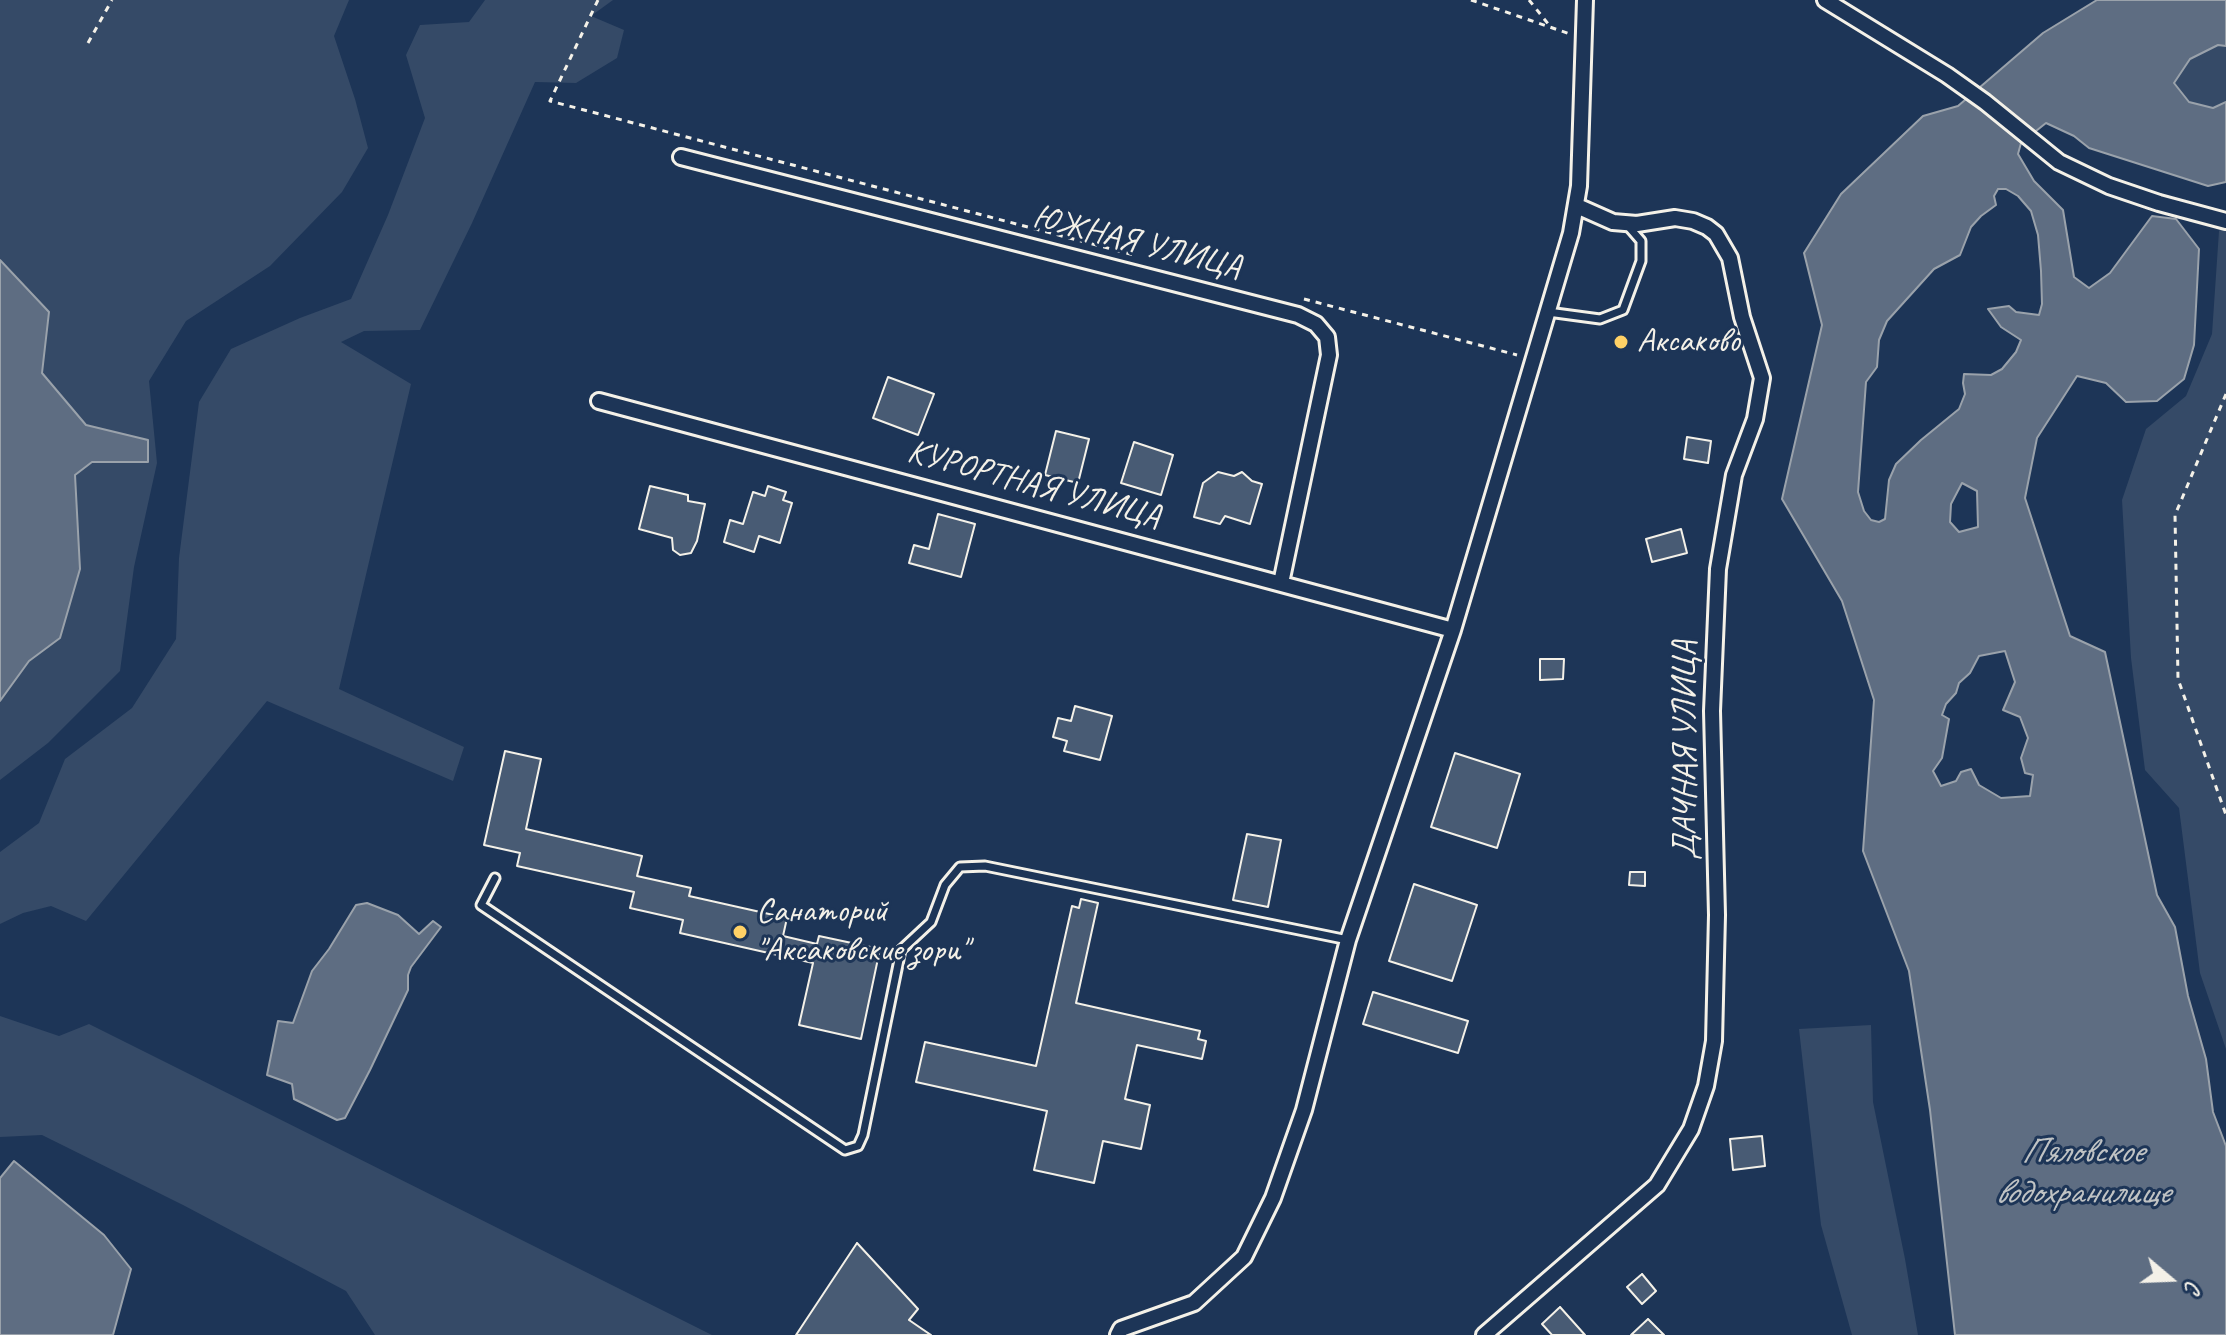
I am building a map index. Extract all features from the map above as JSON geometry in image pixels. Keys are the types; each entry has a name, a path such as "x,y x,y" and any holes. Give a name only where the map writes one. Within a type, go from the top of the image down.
{"street":[{"path":"1118,1335 1121,1329 1194,1303 1244,1257 1273,1198 1304,1110 1348,940 1453,630 1571,233 1577,206 1585,0"},
{"path":"1825,0 1947,75 2047,154 2069,167 2109,186 2226,221"},
{"name":"ЮЖНАЯ УЛИЦА","path":"681,157 1298,315 1316,324 1327,337 1329,355 1281,583"},
{"name":"ДАЧНАЯ УЛИЦА","path":"1484,1335 1657,1185 1691,1129 1706,1086 1714,1041 1717,915 1712,711 1718,569 1734,475 1755,419 1762,378 1742,317 1730,258 1716,234 1693,221 1675,218 1626,224 1577,206"},
{"name":"КУРОРТНАЯ УЛИЦА","path":"599,401 1453,630"}],"lane":[{"path":"1548,312 1600,319 1623,310 1641,261 1641,241 1626,224"},
{"path":"495,878 481,905 845,1150 858,1146 863,1135 901,950 931,922 945,885 960,867 985,866 1348,940"}],"path":[{"path":"88,43 112,0"},
{"path":"598,0 550,101 1142,257"},
{"path":"1471,0 1583,40"},
{"path":"1529,0 1551,28"},
{"path":"1292,296 1534,359"},
{"path":"2226,394 2175,515 2178,679 2226,815"}],"shaded area":[{"path":"0,0 349,0 334,36 368,148 342,192 270,266 186,321 149,381 157,463 134,567 120,671 48,743 0,780 0,701 29,661 60,638 80,569 75,475 92,462 147,462 148,440 86,425 42,373 49,312 0,260"},
{"path":"485,0 613,0 591,16 624,30 617,58 576,83 535,82 420,330 364,331 341,342 411,384 339,689 464,747 453,781 267,701 86,921 51,906 23,913 0,924 0,852 39,823 65,759 132,708 176,639 179,558 199,402 231,349 351,299 388,215 425,118 406,55 420,25 469,22"},
{"path":"2218,44 2226,46 2226,102 2213,108 2189,102 2174,83 2190,59"},
{"path":"2226,222 2226,1049 2200,973 2179,808 2145,770 2131,658 2122,500 2146,429 2186,396 2212,334 2219,231"},
{"path":"0,1016 59,1036 89,1024 712,1335 375,1335 346,1291 42,1135 0,1137"},
{"path":"1871,1025 1873,1102 1918,1335 1852,1335 1821,1225 1799,1029"}],"water":[{"name":"Пяловское водохранилище","path":"2097,0 2226,0 2226,46 2218,45 2190,59 2174,83 2189,102 2213,108 2226,102 2226,182 2208,186 2089,148 2074,136 2046,123 2021,143 2018,154 2034,181 2063,210 2074,277 2089,288 2110,273 2152,216 2176,219 2199,249 2194,345 2184,379 2157,401 2126,402 2106,383 2077,376 2037,438 2025,498 2070,636 2105,652 2157,895 2175,927 2188,996 2206,1059 2213,1112 2226,1146 2226,1335 1955,1335 1930,1110 1909,971 1863,851 1874,700 1842,601 1782,499 1822,325 1804,253 1841,194 1923,116 1958,106 2043,33","holes":["1998,189 2006,189 2018,196 2031,211 2038,235 2041,271 2042,304 2039,315 2016,312 2009,306 1988,309 2001,327 2021,340 2016,352 2002,369 1991,375 1964,374 1965,394 1959,409 1896,464 1889,480 1885,519 1879,522 1871,520 1864,511 1858,492 1866,382 1877,367 1879,340 1887,321 1934,269 1960,255 1971,227 1996,205 1994,196","1962,483 1977,491 1978,527 1959,532 1950,522 1951,504","2005,651 2015,682 2003,710 2020,717 2028,738 2021,758 2025,773 2033,775 2030,796 2001,798 1979,785 1971,769 1961,772 1956,781 1941,786 1933,771 1942,758 1949,719 1942,715 1946,704 1979,656"]},
{"path":"0,260 49,312 42,373 86,425 148,440 148,462 92,462 75,475 80,569 60,638 29,661 0,701"},
{"path":"367,903 398,915 419,934 433,921 441,927 411,967 408,990 370,1070 345,1118 337,1120 294,1099 292,1084 267,1075 278,1021 293,1023 312,971 356,905"},
{"path":"14,1161 104,1235 131,1269 113,1335 0,1335 0,1178"}],"building":[{"path":"888,377 934,394 918,435 873,418"},
{"path":"1056,431 1089,439 1078,483 1045,475"},
{"path":"1687,437 1711,441 1708,463 1684,459"},
{"path":"1134,442 1173,455 1161,495 1121,483"},
{"path":"1218,472 1234,476 1242,472 1252,481 1262,484 1250,524 1225,516 1220,524 1194,517 1203,483"},
{"path":"650,486 688,495 688,501 705,504 697,541 691,553 680,555 673,550 672,538 639,529"},
{"path":"768,486 786,492 783,500 792,503 780,543 759,536 754,552 724,542 730,520 743,524 753,492 765,496"},
{"path":"938,514 975,524 961,577 909,563 914,545 929,549"},
{"path":"1681,529 1687,553 1652,562 1646,539"},
{"path":"1540,659 1564,659 1563,679 1540,680"},
{"path":"1075,706 1112,716 1100,760 1064,751 1067,741 1053,737 1058,718 1071,721"},
{"path":"505,751 541,759 526,829 642,856 637,876 691,888 689,896 787,918 783,936 817,944 819,936 880,949 861,1039 799,1025 813,963 680,933 683,920 630,908 634,892 517,866 520,853 484,845"},
{"path":"1455,753 1520,774 1497,848 1431,827"},
{"path":"1247,834 1281,840 1268,907 1233,900"},
{"path":"1630,872 1645,872 1645,886 1629,885"},
{"path":"1414,884 1477,905 1452,981 1389,961"},
{"path":"1081,899 1098,903 1076,1003 1200,1031 1198,1039 1206,1041 1202,1059 1137,1045 1125,1099 1150,1105 1141,1149 1103,1141 1094,1183 1034,1170 1047,1111 916,1082 925,1042 1036,1066 1072,906 1079,908"},
{"path":"1373,992 1468,1021 1458,1053 1363,1024"},
{"path":"1762,1136 1765,1166 1733,1170 1730,1139"},
{"path":"857,1243 918,1309 909,1320 931,1335 796,1335"},
{"path":"1642,1274 1656,1291 1642,1304 1627,1287"},
{"path":"1560,1307 1585,1335 1552,1335 1542,1324"},
{"path":"1648,1319 1664,1335 1631,1335"}],"place":[{"name":"Аксаково","path":"1621,342"},
{"name":"Санаторий \"Аксаковские зори\"","path":"740,932"}]}
